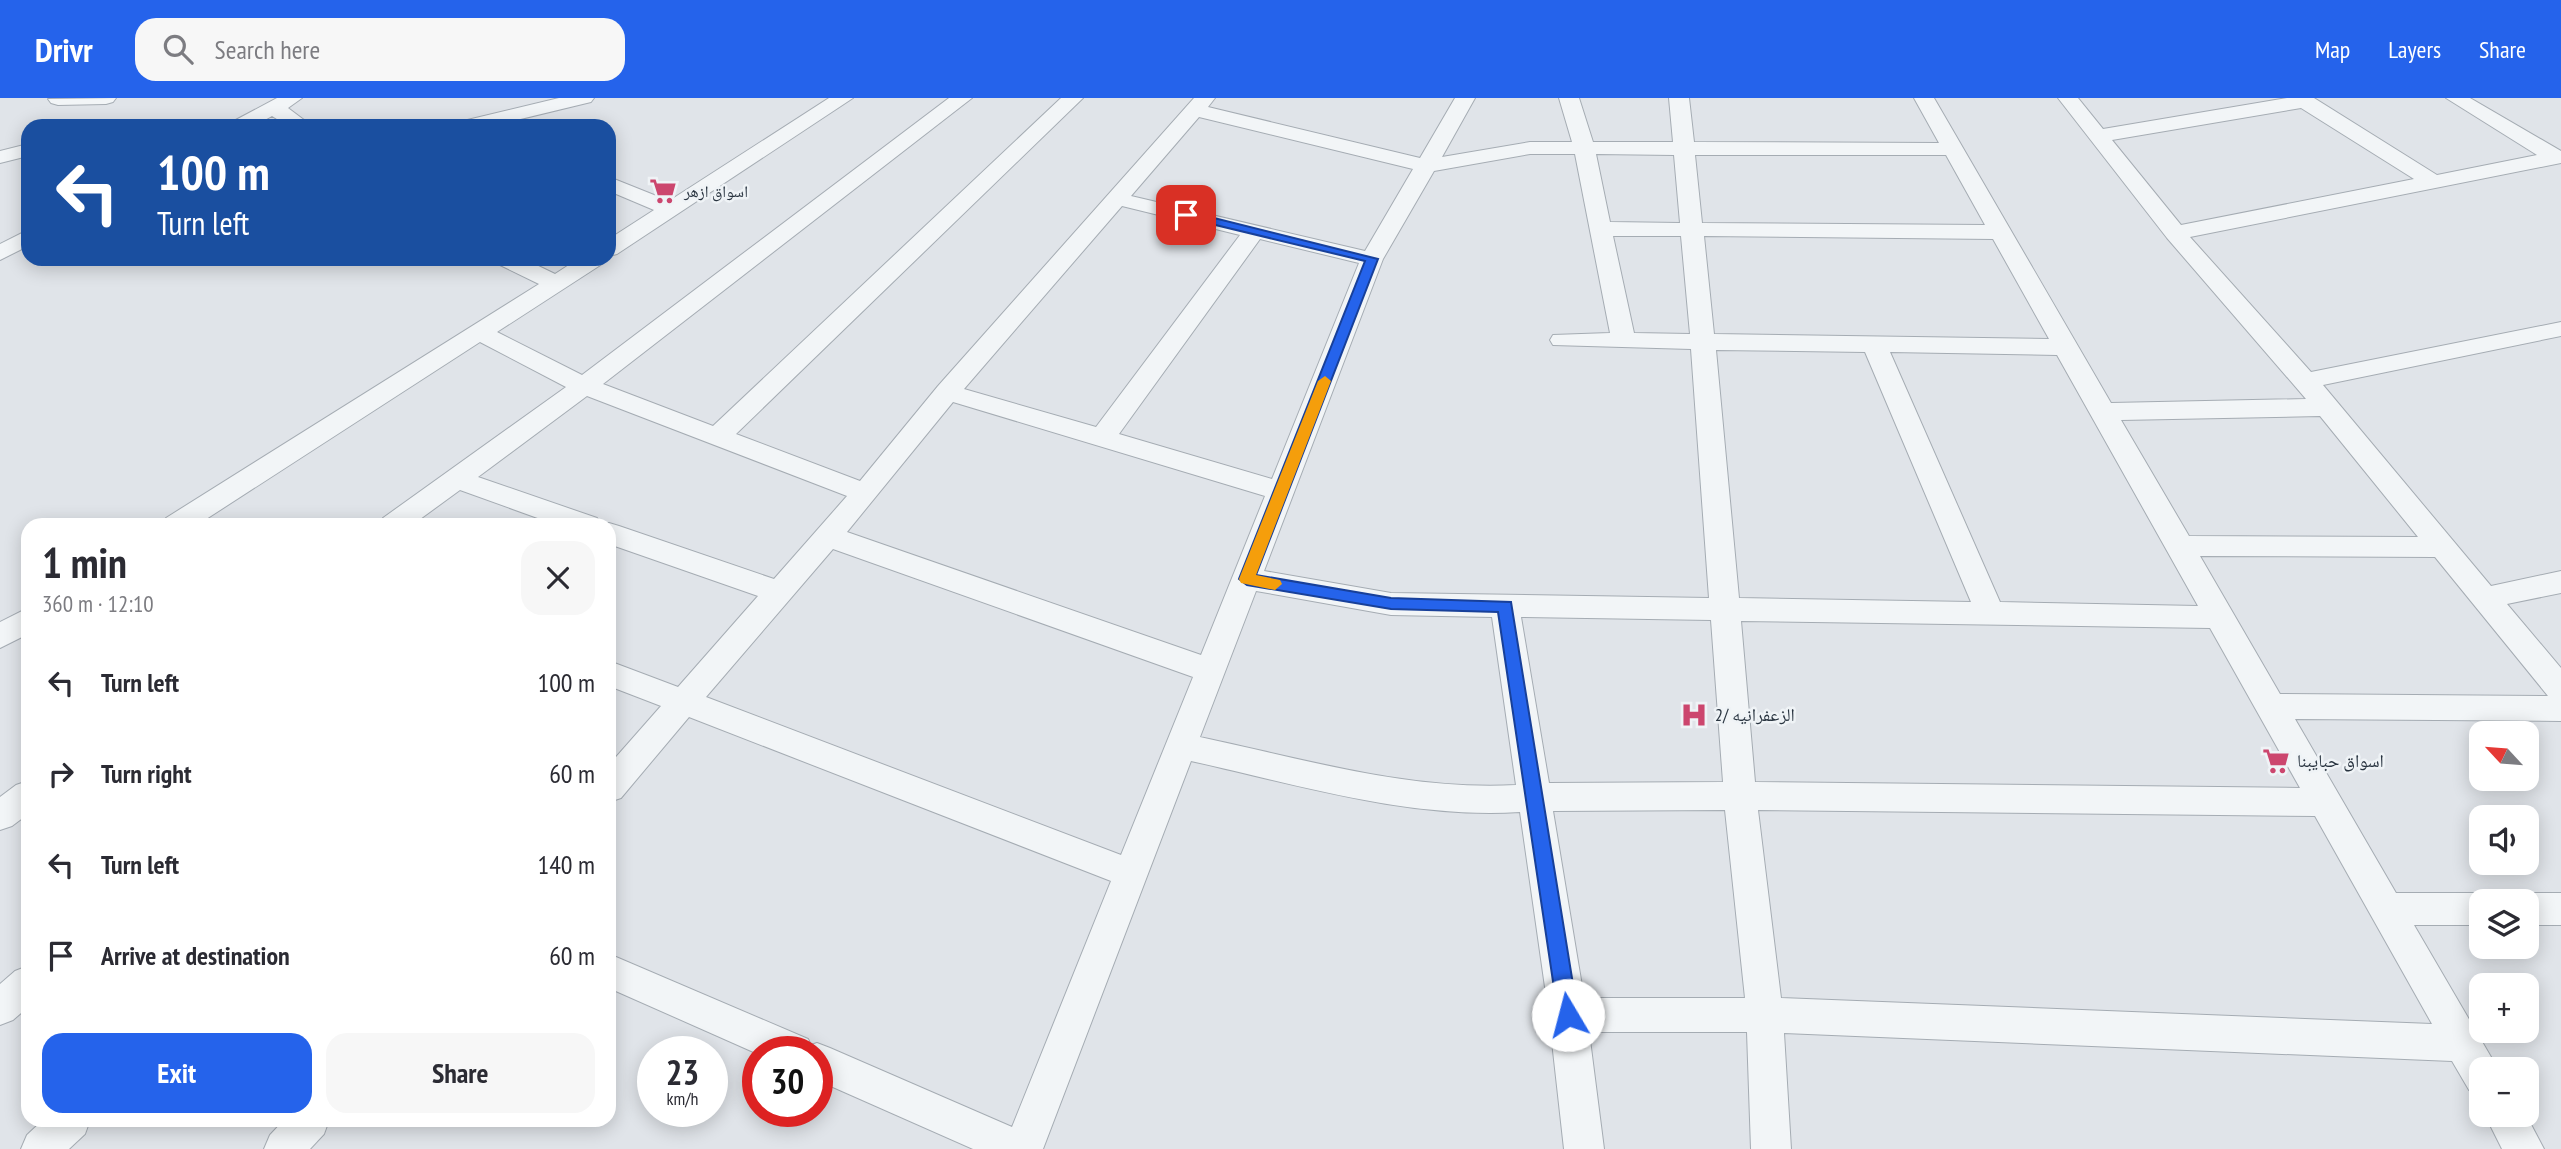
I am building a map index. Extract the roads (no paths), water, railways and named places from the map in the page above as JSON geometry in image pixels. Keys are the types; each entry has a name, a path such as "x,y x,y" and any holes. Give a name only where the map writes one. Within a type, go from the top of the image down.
{"street":[{"path":"58,103 106,98"},
{"path":"252,119 292,98"},
{"path":"483,98 512,115"},
{"path":"496,119 584,98"},
{"path":"616,245 844,98"},
{"path":"403,518 584,386 962,98"},
{"path":"716,438 1073,98"},
{"path":"833,1068 1021,1149 1372,259 1465,98"},
{"path":"1569,98 1584,147 1623,339"},
{"path":"1679,98 1703,342 1740,796 1765,1015 1771,1149"},
{"path":"1924,98 2470,1057"},
{"path":"2068,98 2175,233 2305,382 2561,690"},
{"path":"2456,98 2558,157"},
{"path":"2099,136 2303,100 2435,183"},
{"path":"616,780 865,493 947,392 1118,199 1198,102 1425,166 1530,148 1953,149"},
{"path":"273,108 291,119"},
{"path":"0,157 21,152"},
{"path":"2175,233 2558,157"},
{"path":"616,186 671,210"},
{"path":"1118,199 1372,259"},
{"path":"1602,229 2000,232"},
{"path":"1102,438 1255,230"},
{"path":"0,253 21,241"},
{"path":"521,266 556,283"},
{"path":"187,518 583,266"},
{"path":"2305,382 2561,329"},
{"path":"479,332 584,386 865,493"},
{"path":"1562,340 2065,347"},
{"path":"1875,346 1990,613"},
{"path":"947,392 1281,491"},
{"path":"2103,412 2326,407"},
{"path":"456,479 567,518"},
{"path":"616,535 779,592"},
{"path":"827,536 1210,671"},
{"path":"2179,546 2442,547"},
{"path":"1247,579 1391,604 2218,617"},
{"path":"2484,598 2561,582"},
{"path":"1506,607 1568,1015 1584,1149"},
{"path":"0,637 21,624"},
{"path":"616,676 1131,874"},
{"path":"2272,706 2561,709"},
{"path":"1181,746 1377,789 1476,801 1536,797 1740,796 2323,802"},
{"path":"0,816 21,800"},
{"path":"2385,909 2469,909"},
{"path":"2539,909 2561,909"},
{"path":"616,974 758,1036"},
{"path":"0,1008 21,989"},
{"path":"1568,1015 1765,1015 2461,1043"},
{"path":"41,1149 64,1127"},
{"path":"284,1149 304,1127"},
{"path":"2511,1127 2524,1149"}],"place":[{"name":"اسواق ازهر","path":"663,191"},
{"name":"الزعفرانيه /2","path":"1694,715"},
{"name":"اسواق حبايبنا","path":"2276,761"}]}
